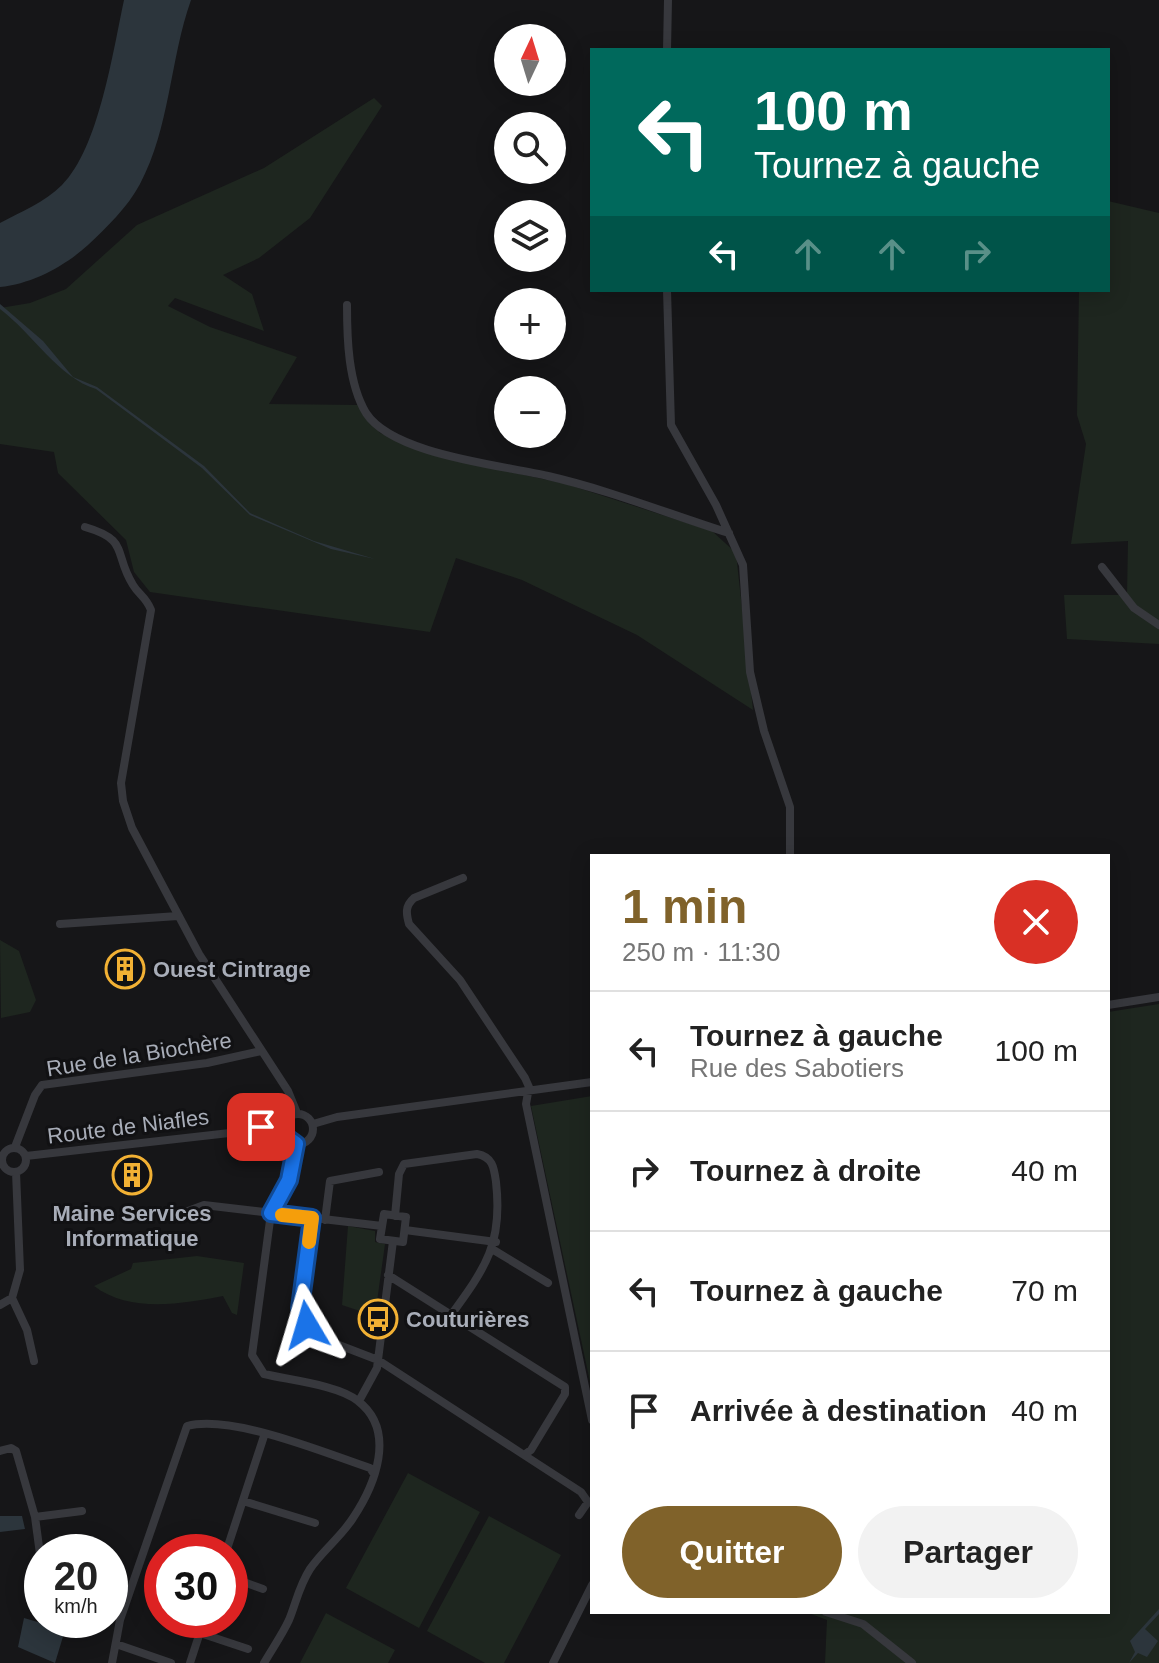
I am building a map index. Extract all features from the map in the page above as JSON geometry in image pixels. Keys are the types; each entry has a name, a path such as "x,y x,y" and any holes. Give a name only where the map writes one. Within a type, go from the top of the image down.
{"street":[{"path":"667,48 668,0"},
{"path":"667,292 671,425 743,565 755,694 790,807 790,854"},
{"path":"347,305 347,338 359,396 367,414 387,432 451,458 549,476 729,533"},
{"name":"Rue de la Biochère","path":"85,527 109,535 117,542 133,586 145,595 151,610 121,783 132,828 178,916 288,1091 297,1113"},
{"path":"1102,567 1134,608 1159,625"},
{"path":"463,878 414,898 408,904 406,914 409,924 460,980 528,1082 526,1104 590,1410"},
{"path":"60,924 178,916"},
{"path":"1110,1005 1159,997"},
{"name":"Rue de la Biochère","path":"15,1147 35,1095 42,1085 205,1063 261,1051"},
{"path":"313,1124 337,1117 590,1082"},
{"path":"297,1113 307,1116 313,1124 310,1138 296,1144 285,1136 283,1127 289,1116 297,1113"},
{"name":"Route de Niafles","path":"26,1156 283,1127"},
{"path":"264,1663 288,1622 295,1595 308,1572 354,1517 374,1474 379,1435 359,1401 343,1393 264,1374 256,1365 253,1345 271,1213 289,1180 296,1144"},
{"path":"15,1147 26,1156 25,1166 16,1172 6,1169 1,1159 8,1149 15,1147"},
{"path":"395,1216 399,1174 404,1164 486,1156 493,1164 499,1210 494,1245 451,1315"},
{"path":"16,1172 20,1270 12,1298 27,1330 34,1361"},
{"path":"325,1220 330,1181 379,1172"},
{"path":"188,1211 204,1205 382,1226"},
{"path":"384,1214 395,1216 406,1217 403,1242 380,1239 384,1214"},
{"path":"312,1218 300,1308 305,1321 321,1340 378,1360 581,1492 588,1502 579,1515"},
{"path":"405,1230 494,1245 548,1283"},
{"path":"359,1401 378,1360 393,1241"},
{"path":"388,1275 565,1387 565,1394 524,1455"},
{"path":"0,1305 12,1298"},
{"path":"112,1663 187,1426 199,1423 265,1433 370,1468 374,1474"},
{"path":"232,1534 265,1433"},
{"path":"0,1451 11,1448 16,1451 37,1534"},
{"path":"243,1501 315,1523"},
{"path":"35,1517 82,1511"},
{"path":"248,1584 263,1589"},
{"path":"553,1663 590,1589"},
{"path":"832,1614 863,1624 912,1663"},
{"path":"190,1663 198,1638"},
{"path":"215,1638 248,1649"},
{"path":"116,1644 171,1663"}],"shaded area":[{"path":"124,0 191,0 164,117 150,162 135,193 123,209 79,253 36,278 0,287 0,223 48,197 75,169 86,148 103,98"},
{"path":"374,98 382,106 310,218 259,258 223,275 252,294 264,331 175,298 168,306 210,327 297,357 269,404 358,405 380,433 449,459 566,484 712,531 736,553 753,710 637,635 522,580 456,558 430,632 150,592 134,572 126,540 58,473 54,452 0,444 0,308 30,303 66,289 137,225 264,168"},
{"path":"1110,201 1159,213 1159,644 1067,639 1064,595 1127,595 1128,541 1071,544 1086,444 1077,415 1079,292 1110,292"},
{"path":"0,304 43,341 73,377 58,365 0,309"},
{"path":"74,377 97,387 204,466 250,513 314,541 375,559 331,549 250,515 202,468 96,389"},
{"path":"0,940 19,951 36,1000 30,1012 1,1018"},
{"path":"1159,1004 1159,1663 825,1663 827,1620 811,1614 1110,1614 1110,1012"},
{"path":"590,1096 590,1382 531,1106"},
{"path":"348,1226 375,1231 375,1242 385,1244 375,1316 342,1305"},
{"path":"197,1256 244,1263 237,1315 232,1313 223,1296 190,1302 139,1303 108,1295 94,1286 131,1269 133,1263"},
{"path":"408,1473 480,1512 419,1628 346,1588"},
{"path":"0,1516 22,1516 25,1529 0,1532"},
{"path":"489,1516 561,1555 504,1663 485,1663 427,1631"},
{"path":"1159,1609 1159,1614 1145,1629 1158,1641 1147,1657 1138,1653 1129,1663 1135,1652 1130,1641"},
{"path":"326,1613 395,1650 388,1663 300,1663"},
{"path":"24,1618 24,1638 63,1638 55,1663 18,1647"}],"slow traffic":[{"path":"282,1215 312,1218 309,1242"}],"place":[{"name":"Ouest Cintrage","path":"125,969"},
{"name":"Maine Services Informatique","path":"132,1175"},
{"name":"Couturières","path":"378,1319"}],"route":[{"path":"261,1127 283,1127 285,1136 296,1144 289,1180 271,1213 312,1218 300,1308 307,1325"}]}
